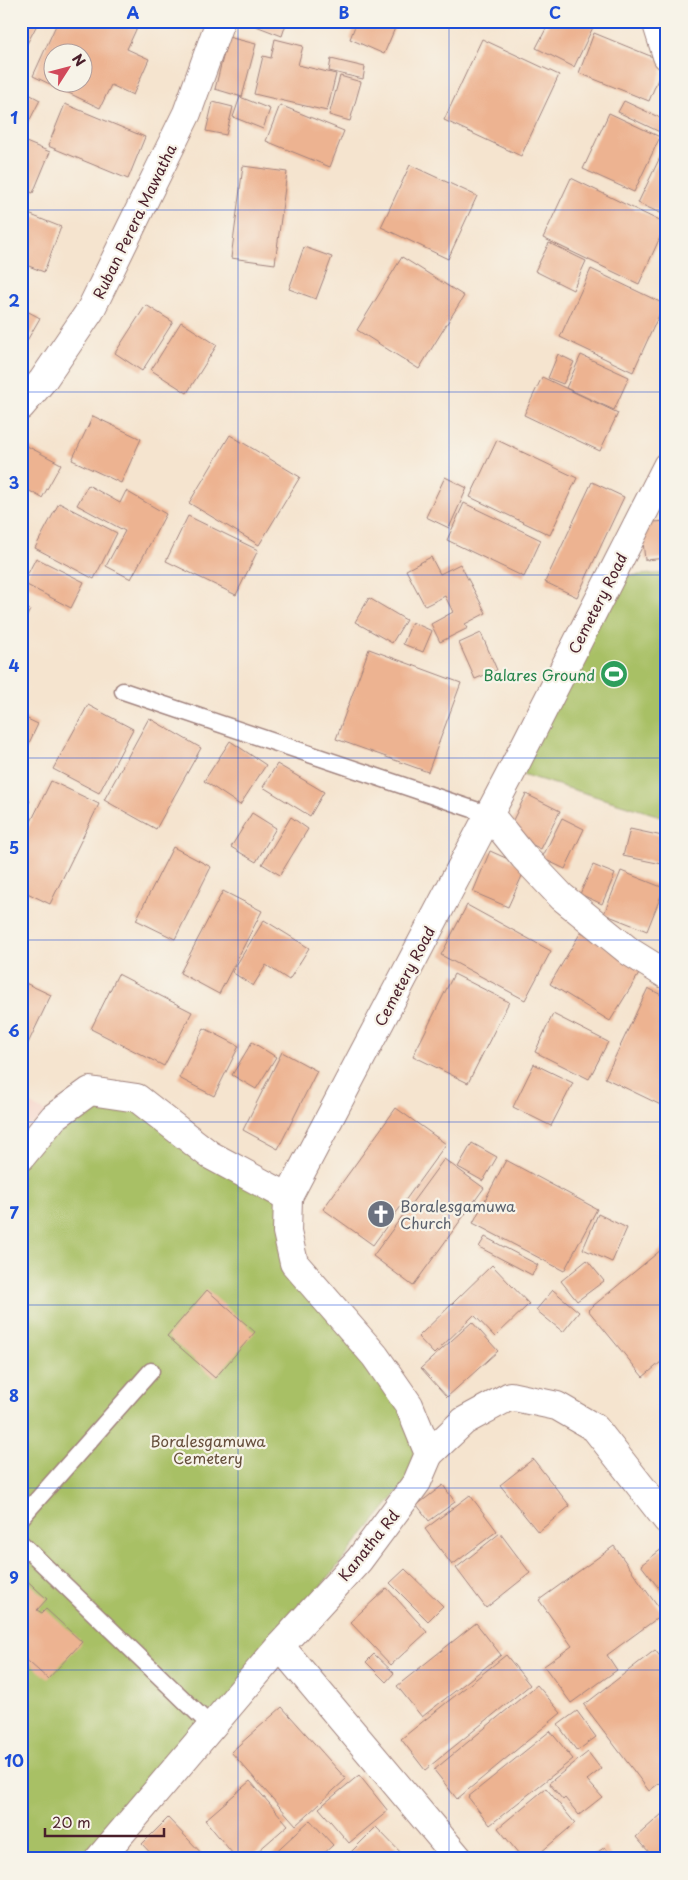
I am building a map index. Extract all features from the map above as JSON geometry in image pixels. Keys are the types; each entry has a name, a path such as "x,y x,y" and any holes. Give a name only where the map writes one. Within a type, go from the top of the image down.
{"street":[{"name":"Ruban Perera Mawatha","path":"21,406 43,380 90,311 187,113 220,21"},
{"path":"656,21 667,56"},
{"name":"Cemetery Road","path":"288,1197 490,815 667,466"},
{"path":"490,815 524,857 562,897 630,952 667,975"},
{"path":"21,1157 54,1117 90,1091 137,1098 210,1154 288,1197 287,1232 294,1263 375,1356 409,1405 429,1454 464,1421 510,1396 557,1406 595,1428 667,1520"},
{"name":"Kanatha Rd","path":"99,1859 280,1646 359,1560 417,1482 429,1454"},
{"path":"280,1646 459,1859"}],"lane":[{"path":"123,691 490,815"},
{"path":"21,1518 151,1371"},
{"path":"21,1543 211,1726"}],"shaded area":[{"path":"21,1099 54,1117 21,1157"}],"green space":[{"name":"Balares Ground","path":"667,573 667,818 512,771 610,577"},
{"name":"Boralesgamuwa Cemetery","path":"90,1091 137,1098 288,1197 287,1232 429,1454 99,1859 21,1859 21,1157"}],"building":[{"path":"21,21 39,21 21,55"},
{"path":"58,21 140,21 127,49 149,59 133,95 111,85 100,108 66,92 92,92 92,42 48,42"},
{"path":"243,21 287,21 282,36"},
{"path":"357,21 398,21 384,54 350,39"},
{"path":"550,21 596,21 574,67 536,48"},
{"path":"594,33 665,62 649,101 579,73"},
{"path":"228,37 256,44 242,97 215,89"},
{"path":"275,39 303,46 298,65 336,74 327,111 254,94 263,56 271,58"},
{"path":"482,39 559,75 521,156 444,120"},
{"path":"42,56 42,80 33,76"},
{"path":"331,59 365,67 363,79 329,71"},
{"path":"340,76 361,82 350,121 329,115"},
{"path":"21,90 40,100 21,137"},
{"path":"240,97 270,109 263,129 233,117"},
{"path":"624,101 667,121 662,133 618,112"},
{"path":"213,102 233,107 226,135 206,131"},
{"path":"65,104 145,137 128,179 48,146"},
{"path":"280,105 344,131 330,167 266,141"},
{"path":"609,113 660,137 634,192 583,169"},
{"path":"26,142 50,152 33,193 21,188 21,153"},
{"path":"665,147 667,148 667,216 638,203"},
{"path":"410,165 477,196 448,259 381,227"},
{"path":"243,166 287,172 275,264 231,258"},
{"path":"571,178 666,224 639,284 543,238"},
{"path":"21,211 61,227 44,272 21,263"},
{"path":"549,243 586,261 573,290 535,271"},
{"path":"304,247 332,257 316,299 289,289"},
{"path":"402,257 464,296 419,369 357,330"},
{"path":"591,269 664,304 633,372 560,337"},
{"path":"146,305 173,322 142,371 115,353"},
{"path":"21,308 40,318 21,351"},
{"path":"181,322 217,345 187,393 151,370"},
{"path":"558,354 574,362 563,384 548,378"},
{"path":"581,355 629,377 614,410 566,388"},
{"path":"542,377 618,413 600,451 524,415"},
{"path":"93,416 141,439 121,483 72,460"},
{"path":"230,435 300,477 259,545 189,503"},
{"path":"497,440 577,478 550,535 470,497"},
{"path":"27,446 61,464 42,498 21,486 21,456"},
{"path":"445,477 467,488 449,528 426,517"},
{"path":"592,482 624,497 577,597 545,582"},
{"path":"88,485 120,503 126,491 166,514 131,579 106,566 125,531 77,505"},
{"path":"59,503 117,533 94,579 35,548"},
{"path":"464,503 541,540 524,577 447,540"},
{"path":"188,516 258,550 236,595 166,561"},
{"path":"667,521 667,558 645,560 641,523"},
{"path":"431,557 440,574 460,564 486,613 465,624 468,628 440,642 431,624 453,612 445,596 425,606 406,570"},
{"path":"36,558 84,582 71,608 23,583"},
{"path":"369,598 406,620 392,643 355,622"},
{"path":"21,605 30,610 21,627"},
{"path":"412,622 432,631 423,652 403,644"},
{"path":"481,633 497,670 475,679 459,643"},
{"path":"369,649 461,683 428,772 336,739"},
{"path":"88,705 133,729 99,793 53,769"},
{"path":"21,716 38,724 21,760"},
{"path":"149,718 201,748 156,829 104,800"},
{"path":"230,741 266,765 240,805 204,781"},
{"path":"277,764 324,792 310,816 263,787"},
{"path":"51,781 99,804 50,904 21,890 21,842"},
{"path":"526,794 560,811 541,849 507,832"},
{"path":"21,796 30,801 21,816"},
{"path":"252,813 276,828 256,862 231,847"},
{"path":"291,817 308,829 280,875 262,864"},
{"path":"562,818 584,829 565,869 542,858"},
{"path":"630,829 667,837 667,865 623,856"},
{"path":"173,847 211,867 175,939 136,920"},
{"path":"490,851 526,867 508,907 473,892"},
{"path":"593,865 615,874 602,904 580,894"},
{"path":"621,871 664,888 647,931 604,914"},
{"path":"223,891 262,911 219,994 180,973"},
{"path":"467,905 551,951 525,1000 441,955"},
{"path":"264,920 309,948 289,980 266,965 253,986 232,972"},
{"path":"581,932 642,969 610,1021 550,984"},
{"path":"118,974 192,1012 164,1066 91,1029"},
{"path":"454,974 509,1002 468,1083 413,1056"},
{"path":"21,981 51,995 21,1058"},
{"path":"648,988 667,998 667,1108 605,1078"},
{"path":"553,1014 608,1042 589,1079 535,1052"},
{"path":"204,1028 239,1046 214,1096 179,1078"},
{"path":"252,1042 276,1057 256,1089 232,1075"},
{"path":"282,1052 317,1071 278,1149 243,1130"},
{"path":"534,1064 573,1083 551,1126 513,1107"},
{"path":"396,1108 446,1144 373,1245 323,1209"},
{"path":"472,1143 497,1157 483,1181 458,1167"},
{"path":"444,1159 484,1188 413,1286 373,1256"},
{"path":"506,1160 597,1209 564,1271 473,1223"},
{"path":"598,1214 627,1228 612,1262 583,1249"},
{"path":"485,1237 538,1265 532,1275 479,1247"},
{"path":"667,1245 667,1357 643,1377 588,1310"},
{"path":"587,1260 604,1281 577,1301 561,1281"},
{"path":"492,1265 529,1304 495,1337 474,1315 434,1354 418,1337"},
{"path":"207,1290 255,1332 215,1378 167,1336"},
{"path":"553,1290 579,1312 563,1332 536,1310"},
{"path":"472,1322 498,1351 447,1397 421,1368"},
{"path":"533,1459 570,1506 538,1532 500,1485"},
{"path":"443,1485 455,1502 429,1521 417,1505"},
{"path":"470,1495 497,1531 452,1565 425,1529"},
{"path":"500,1533 530,1573 486,1608 456,1568"},
{"path":"667,1545 667,1599 641,1565"},
{"path":"614,1546 663,1614 607,1655 617,1670 571,1703 544,1666 572,1646 539,1600"},
{"path":"405,1569 443,1606 428,1621 390,1583"},
{"path":"21,1575 47,1599 37,1610 42,1613 46,1609 82,1642 48,1679 21,1655"},
{"path":"387,1588 427,1632 391,1665 350,1622"},
{"path":"476,1623 501,1655 422,1717 397,1686"},
{"path":"655,1650 667,1665 667,1777 649,1791 584,1705"},
{"path":"374,1654 394,1673 386,1682 366,1662"},
{"path":"506,1655 530,1685 425,1770 401,1739"},
{"path":"537,1685 561,1713 457,1799 434,1770"},
{"path":"282,1707 346,1779 296,1825 231,1752"},
{"path":"577,1711 596,1737 577,1751 558,1725"},
{"path":"550,1731 573,1759 490,1825 468,1797"},
{"path":"588,1752 601,1769 587,1780 602,1797 579,1815 549,1783"},
{"path":"359,1775 388,1811 349,1843 319,1808"},
{"path":"250,1781 288,1825 249,1859 237,1859 205,1820"},
{"path":"546,1788 575,1823 533,1859 523,1859 498,1828"},
{"path":"662,1814 667,1820 667,1859 655,1859 636,1837"},
{"path":"168,1818 207,1859 156,1859 142,1844"},
{"path":"310,1820 333,1845 318,1859 268,1859"},
{"path":"376,1827 405,1859 344,1859"},
{"path":"605,1847 613,1859 588,1859"},
{"path":"132,1851 141,1859 126,1859"}],"place":[{"name":"Balares Ground","path":"614,674"},
{"name":"Boralesgamuwa Church","path":"381,1214"}]}
